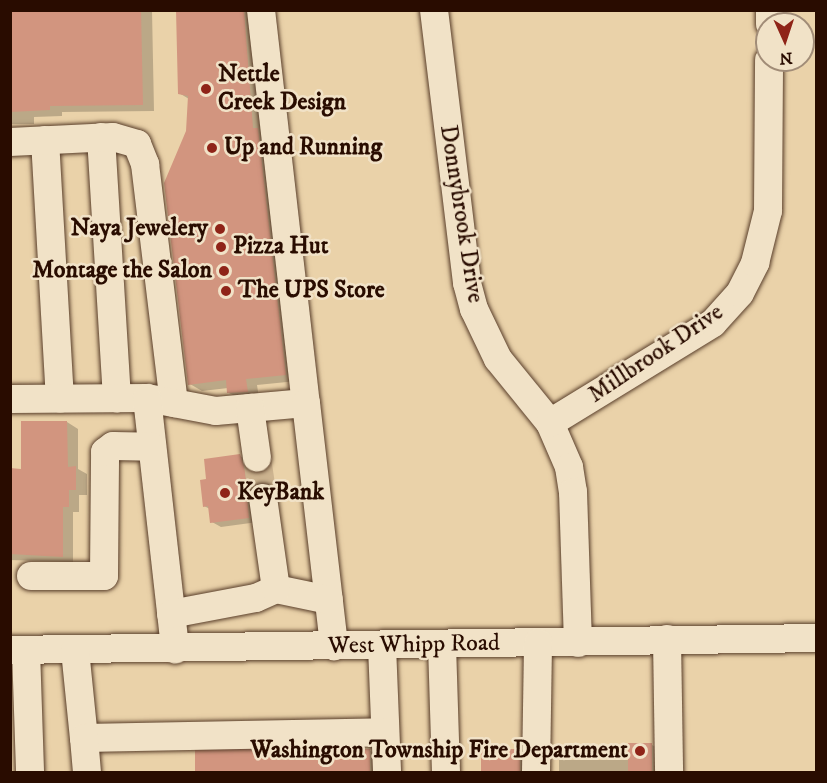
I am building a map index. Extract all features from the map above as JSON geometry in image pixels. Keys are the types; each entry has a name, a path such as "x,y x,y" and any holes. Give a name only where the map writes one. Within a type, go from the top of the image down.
{"street":[{"path":"261,10 334,646"},
{"name":"Donnybrook Drive","path":"434,10 467,283 474,309 498,359 550,423 569,467 573,492 578,643"},
{"name":"Millbrook Drive","path":"550,423 713,323 740,293 755,263 768,211 769,72"},
{"path":"101,137 117,399"},
{"path":"10,142 101,137 137,144 146,164 161,401 152,447 175,649"},
{"path":"45,140 60,399"},
{"path":"10,399 161,401 216,411 306,403"},
{"path":"250,408 258,458"},
{"path":"31,576 104,576 105,452 113,446 152,447"},
{"path":"263,498 276,589"},
{"path":"171,614 256,598 276,589 329,600"},
{"name":"West Whipp Road","path":"18,650 816,638"},
{"path":"667,639 669,772"},
{"path":"536,772 538,643"},
{"path":"382,645 387,772"},
{"path":"442,645 446,772"},
{"path":"18,650 20,735 30,772"},
{"path":"75,650 87,772"},
{"path":"84,738 385,732"}],"building":[{"path":"10,10 141,10 143,105 50,106 50,110 10,112"},
{"path":"176,10 244,10 253,128 258,128 286,375 246,379 248,392 227,393 226,380 188,385 164,183 186,131 188,96 178,94"},
{"path":"21,421 67,421 68,467 76,466 76,490 69,490 69,507 63,507 63,557 10,554 10,468 21,469"},
{"name":"KeyBank","path":"240,454 245,469 249,518 210,523 208,506 203,507 200,480 206,479 204,459"},
{"path":"628,743 652,743 652,772 628,772"},
{"path":"195,749 370,749 370,772 195,772"},
{"path":"481,749 520,749 520,772 481,772"}],"tunnel":[{"path":"257,458 263,498"}],"place":[{"name":"Nettle Creek Design","path":"206,89"},
{"name":"Up and Running","path":"212,148"},
{"name":"Naya Jewelery","path":"220,229"},
{"name":"Pizza Hut","path":"221,247"},
{"name":"Montage the Salon","path":"224,271"},
{"name":"The UPS Store","path":"226,291"},
{"name":"KeyBank","path":"225,493"},
{"name":"Washington Township Fire Department","path":"640,751"}]}
